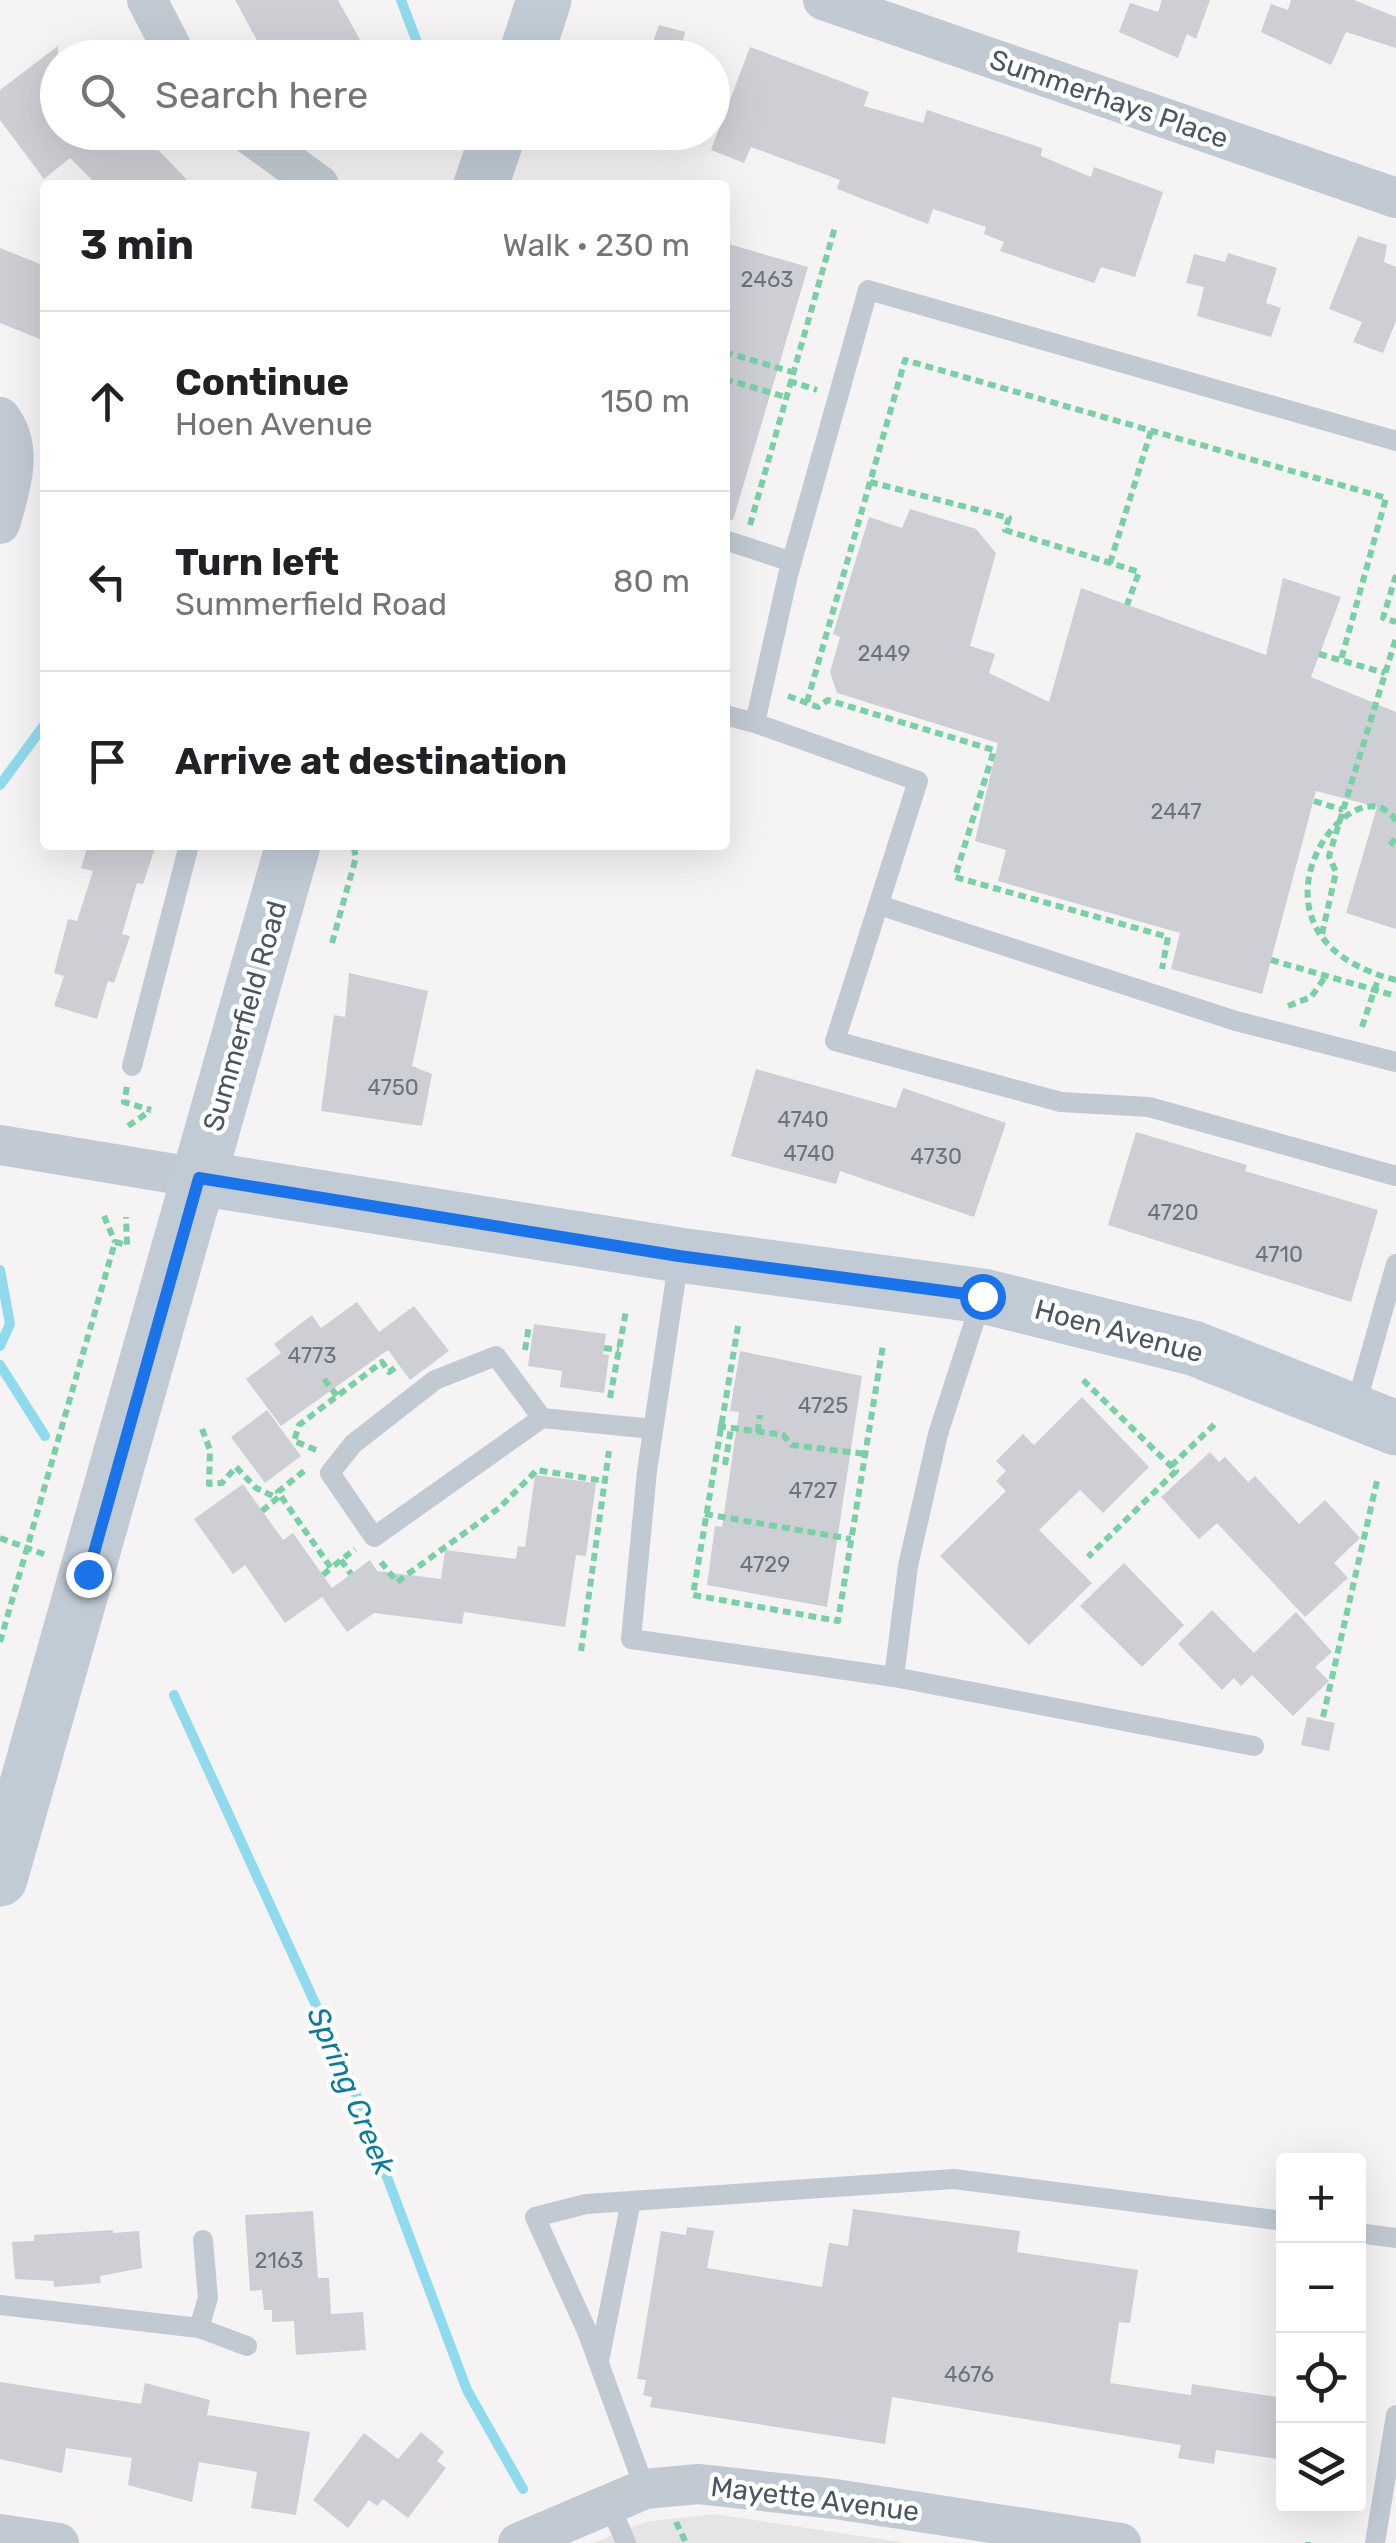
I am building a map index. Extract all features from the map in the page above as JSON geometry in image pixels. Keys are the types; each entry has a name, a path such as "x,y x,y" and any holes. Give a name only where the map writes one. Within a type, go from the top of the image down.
{"street":[{"path":"147,0 168,40"},
{"path":"531,40 544,0"},
{"name":"Summerhays Place","path":"823,0 1396,198"},
{"path":"271,150 312,180"},
{"path":"483,180 493,150"},
{"path":"0,417 13,433 13,480 0,524"},
{"name":"Summerfield Road","path":"0,1879 291,850"},
{"name":"Hoen Avenue","path":"0,1145 679,1256 982,1296 1194,1348 1375,1420"},
{"name":"Mayette Avenue","path":"518,2543 627,2496 728,2486 1121,2543"},
{"path":"0,2534 59,2543"}],"lane":[{"path":"755,723 792,562 868,290 1396,441"},
{"path":"730,542 792,562"},
{"path":"730,716 918,781 882,906 836,1041 1061,1102 1149,1106 1396,1176"},
{"path":"132,1066 188,850"},
{"path":"882,906 1236,1021 1396,1062"},
{"path":"679,1256 653,1429 631,1639 894,1677 1254,1746"},
{"path":"1375,1420 1396,1264"},
{"path":"894,1677 908,1566 938,1434 982,1296"},
{"path":"542,1418 496,1356 435,1380 353,1444 330,1474 374,1537 542,1418 653,1429"},
{"path":"626,2543 627,2496 598,2362 534,2216 586,2204 954,2178 1276,2220"},
{"path":"598,2362 631,2202"},
{"path":"1366,2234 1396,2238"},
{"path":"199,2328 208,2298 203,2240"},
{"path":"0,2305 199,2328 246,2346"},
{"path":"1375,2543 1396,2415"}],"path":[{"path":"737,522 750,525 835,228"},
{"path":"730,353 792,372"},
{"path":"1179,974 1160,969 1168,938 955,878 994,750 828,700 818,706 808,702 905,360 1386,498 1341,660"},
{"path":"730,380 785,397"},
{"path":"1110,563 1151,431"},
{"path":"870,482 1009,518 1005,530 1139,572 1126,605"},
{"path":"1396,576 1383,618 1396,622"},
{"path":"1322,934 1336,872 1329,856 1396,638"},
{"path":"1320,654 1385,673"},
{"path":"1314,801 1343,810"},
{"path":"1396,821 1384,810 1364,806 1340,820 1320,843 1307,880 1308,912 1322,934 1342,955 1378,976 1396,980"},
{"path":"332,943 355,850"},
{"path":"1272,960 1396,996"},
{"path":"1280,1007 1311,996 1326,976"},
{"path":"1371,999 1378,976"},
{"path":"128,1126 150,1110"},
{"path":"0,1642 114,1242 104,1216"},
{"path":"114,1242 127,1245 126,1216"},
{"path":"594,1400 610,1402 626,1311"},
{"path":"522,1368 529,1325"},
{"path":"738,1326 718,1426 693,1595 838,1621 882,1346"},
{"path":"604,1348 619,1350"},
{"path":"324,1379 338,1396"},
{"path":"1083,1380 1176,1471 1088,1557"},
{"path":"758,1432 760,1415"},
{"path":"1171,1466 1217,1422"},
{"path":"718,1426 783,1435 792,1445 865,1454"},
{"path":"712,1463 728,1465 732,1428"},
{"path":"202,1429 210,1450 208,1484 222,1483 236,1467 251,1489 279,1497 262,1511"},
{"path":"581,1651 597,1506 609,1451"},
{"path":"1323,1717 1377,1481"},
{"path":"705,1514 851,1539"},
{"path":"341,1560 352,1574"},
{"path":"323,1574 331,1568"},
{"path":"676,2521 686,2543"}],"shaded area":[{"path":"714,2514 906,2543 593,2543 645,2522"}],"building":[{"path":"235,0 338,0 360,40 257,40"},
{"path":"1162,0 1210,0 1196,39 1187,34 1178,58 1119,32 1130,3 1158,12"},
{"path":"1291,0 1354,0 1396,17 1396,48 1346,32 1331,65 1261,32 1271,4 1288,10"},
{"path":"659,25 685,32 683,40 654,40"},
{"path":"750,47 869,92 864,106 923,123 927,110 1042,148 1041,156 1091,177 1094,167 1163,192 1135,277 1101,267 1094,283 1000,251 1004,242 984,234 986,227 933,209 928,224 837,189 840,180 751,147 744,163 711,150 730,150 730,100"},
{"path":"40,60 40,150 158,150 187,180 92,180 70,158 44,179 0,120 0,90"},
{"path":"1358,236 1387,245 1384,262 1396,267 1396,321 1383,353 1353,342 1362,322 1329,309"},
{"path":"730,244 808,267 730,520"},
{"path":"0,248 40,264 40,339 0,323"},
{"path":"1228,253 1277,268 1266,303 1281,308 1271,337 1197,316 1204,287 1186,283 1194,254 1225,262"},
{"path":"910,509 976,529 996,553 970,646 995,654 989,673 1049,702 1081,588 1266,655 1283,578 1341,597 1311,677 1396,712 1396,929 1346,913 1377,807 1316,791 1262,994 1171,969 1180,933 998,881 1006,850 975,841 998,743 837,693 830,672 840,637 833,634 869,517 902,528"},
{"path":"86,850 154,850 143,884 137,883 122,934 130,936 114,983 108,981 97,1019 54,1006 64,976 54,973 68,919 77,921 93,871 81,868"},
{"path":"349,973 428,991 412,1066 432,1074 422,1126 321,1111 334,1015 345,1017"},
{"path":"756,1069 896,1108 903,1088 1006,1123 974,1217 840,1171 836,1184 731,1156"},
{"path":"1136,1132 1247,1165 1245,1171 1378,1210 1351,1302 1108,1225"},
{"path":"357,1302 379,1332 414,1306 449,1351 410,1380 388,1350 281,1426 246,1379 281,1353 274,1344 312,1315 321,1328"},
{"path":"534,1324 606,1334 603,1354 609,1355 604,1393 560,1387 562,1371 528,1366"},
{"path":"740,1351 862,1376 827,1607 707,1585 715,1526 722,1527 739,1412 730,1411"},
{"path":"1082,1397 1149,1467 1103,1513 1080,1490 1039,1530 1092,1583 1029,1645 940,1556 1006,1491 996,1481 1006,1471 996,1461 1023,1434 1034,1445"},
{"path":"267,1410 301,1456 265,1483 231,1437"},
{"path":"1210,1452 1219,1462 1225,1457 1248,1482 1255,1476 1299,1524 1325,1500 1360,1538 1334,1563 1348,1578 1305,1617 1217,1523 1199,1539 1161,1497"},
{"path":"535,1475 596,1483 586,1556 576,1555 565,1627 464,1612 462,1624 374,1613 347,1632 322,1597 285,1623 245,1565 233,1574 194,1519 243,1484 283,1540 293,1533 332,1588 370,1560 377,1571 441,1579 445,1550 516,1559 518,1546 525,1547"},
{"path":"1124,1563 1184,1625 1142,1667 1080,1606"},
{"path":"1212,1610 1254,1653 1296,1612 1332,1652 1315,1667 1329,1681 1293,1716 1252,1675 1241,1686 1234,1678 1222,1690 1178,1644"},
{"path":"1307,1717 1335,1723 1329,1751 1301,1745"},
{"path":"853,2209 1020,2231 1017,2252 1138,2270 1130,2323 1119,2322 1110,2383 1191,2395 1192,2384 1276,2397 1276,2459 1216,2450 1214,2464 1178,2458 1181,2445 892,2397 885,2444 650,2407 652,2397 643,2395 646,2380 637,2379 661,2231 686,2235 687,2227 714,2231 707,2268 822,2287 829,2243 848,2246"},
{"path":"313,2211 318,2278 329,2278 331,2314 363,2312 366,2350 296,2355 294,2321 272,2322 272,2310 264,2310 262,2290 250,2291 245,2215"},
{"path":"139,2231 142,2268 100,2276 101,2283 54,2287 54,2281 15,2279 12,2242 34,2241 34,2235"},
{"path":"0,2382 141,2404 145,2383 210,2400 207,2415 310,2432 296,2515 251,2508 257,2472 199,2462 192,2502 128,2485 132,2458 66,2448 62,2473 0,2459"},
{"path":"421,2432 444,2452 437,2461 446,2468 408,2518 383,2499 377,2506 369,2500 348,2528 313,2500 364,2433 398,2459"}],"waterway":[{"name":"Spring Creek","path":"401,0 416,40"},
{"name":"Spring Creek","path":"0,785 40,731"},
{"name":"Spring Creek","path":"0,1270 10,1324 0,1346"},
{"name":"Spring Creek","path":"0,1365 45,1436"},
{"name":"Spring Creek","path":"174,1695 352,2084 467,2390 523,2489"}],"route":[{"path":"88,1574 199,1178 679,1256 982,1296"}]}
